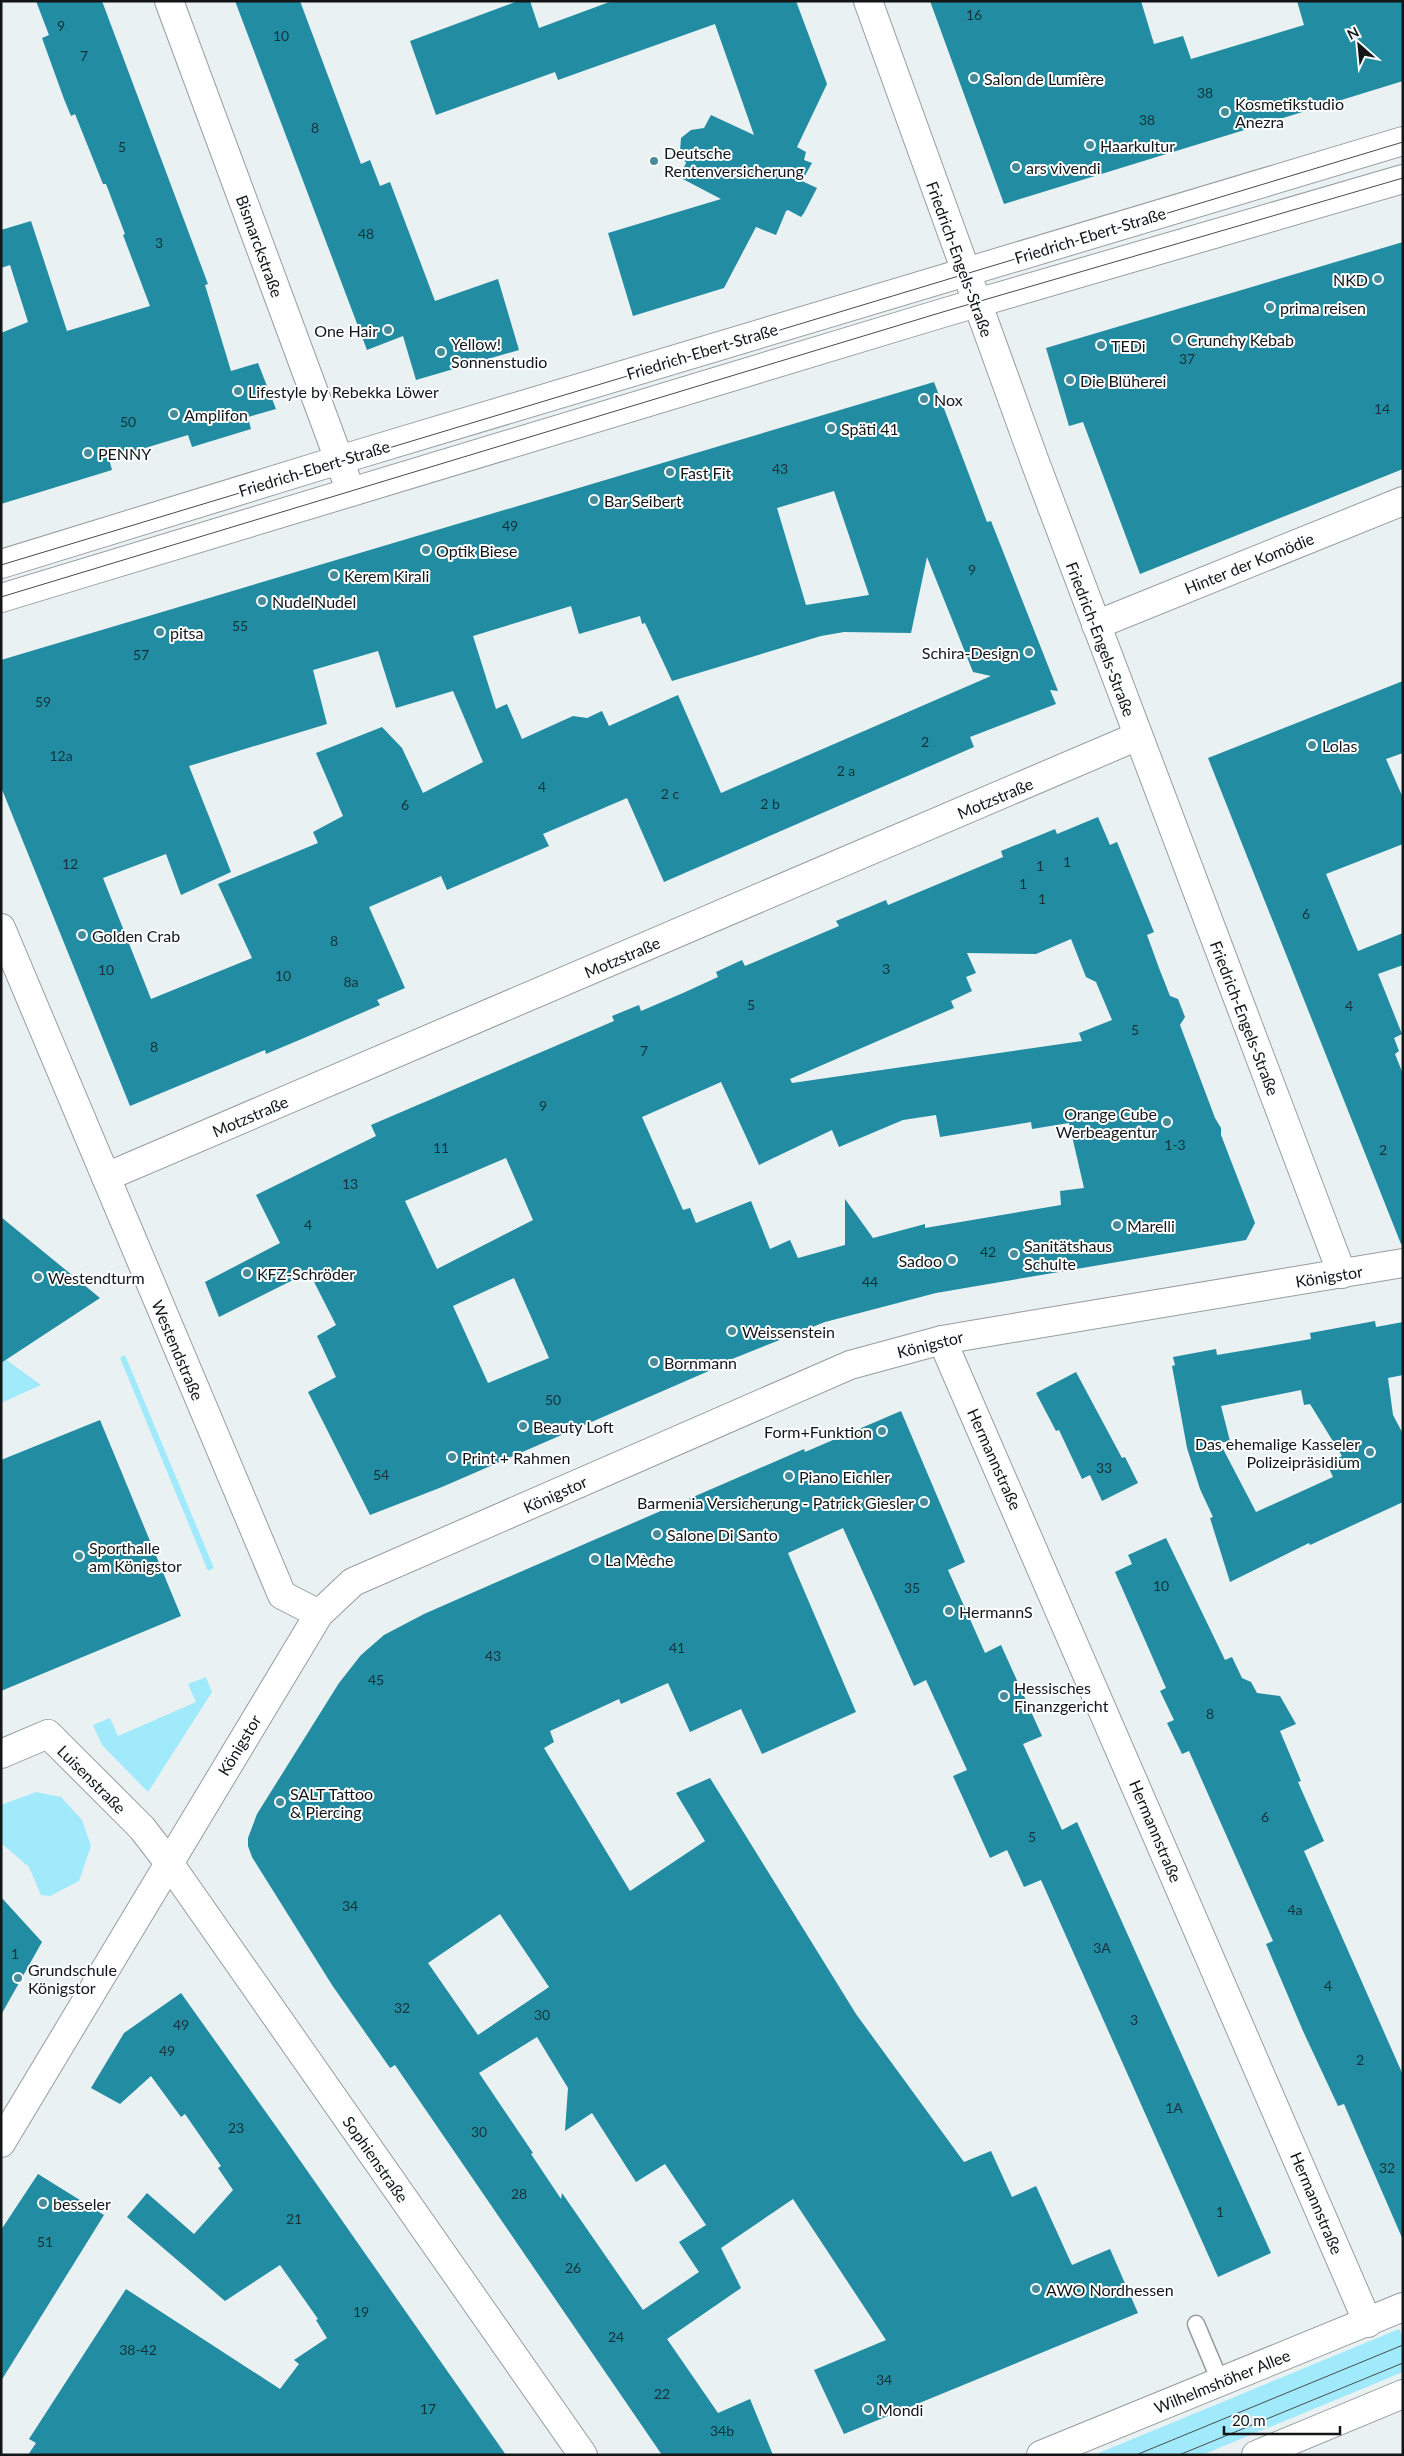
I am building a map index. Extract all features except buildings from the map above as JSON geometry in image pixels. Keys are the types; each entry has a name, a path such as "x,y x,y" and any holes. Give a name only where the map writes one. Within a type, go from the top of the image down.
{"street":[{"name":"Bismarckstraße","path":"169,1 351,492"},
{"name":"Friedrich-Engels-Straße","path":"868,1 1096,625 1342,1274"},
{"name":"Friedrich-Ebert-Straße","path":"1,564 339,460 1403,141"},
{"name":"Friedrich-Ebert-Straße","path":"1,598 977,303 1403,179"},
{"name":"Hinter der Komödie","path":"1096,625 1403,501"},
{"name":"Motzstraße","path":"106,1177 1138,736"},
{"name":"Westendstraße","path":"1,928 282,1595 319,1614"},
{"name":"Königstor","path":"1,2143 319,1614 353,1582 850,1365 942,1340 1403,1263"},
{"name":"Hermannstraße","path":"942,1340 1368,2323"},
{"name":"Luisenstraße","path":"1,1754 48,1734 142,1828 169,1863"},
{"name":"Sophienstraße","path":"169,1863 584,2455"},
{"name":"Wilhelmshöher Allee","path":"1041,2455 1220,2381 1368,2323 1403,2307"},
{"path":"1256,2455 1403,2394"}],"lane":[{"path":"1196,2324 1220,2381"}],"shaded area":[{"path":"125,1355 214,1568 208,1571 120,1358"},
{"path":"1,1356 41,1385 1,1403"},
{"path":"206,1677 212,1692 148,1792 102,1745 93,1725 110,1718 118,1736 196,1702 188,1684"},
{"path":"36,1792 61,1797 82,1820 91,1846 79,1881 50,1896 41,1895 29,1867 1,1843 1,1805"},
{"path":"1399,2329 1403,2337 1403,2372 1202,2455 1094,2455"}],"tram line":[{"path":"1,565 1403,142"},
{"path":"1,597 946,311 1403,178"},
{"path":"1136,2455 1403,2345"},
{"path":"1179,2455 1403,2363"}],"place":[{"name":"Salon de Lumière","path":"974,78"},
{"name":"Kosmetikstudio Anezra","path":"1225,112"},
{"name":"Haarkultur","path":"1090,145"},
{"name":"Deutsche Rentenversicherung","path":"654,161"},
{"name":"ars vivendi","path":"1016,167"},
{"name":"NKD","path":"1378,279"},
{"name":"prima reisen","path":"1270,307"},
{"name":"One Hair","path":"388,330"},
{"name":"Crunchy Kebab","path":"1177,339"},
{"name":"TEDi","path":"1101,345"},
{"name":"Yellow! Sonnenstudio","path":"441,352"},
{"name":"Die Blüherei","path":"1070,380"},
{"name":"Lifestyle by Rebekka Löwer","path":"238,391"},
{"name":"Nox","path":"924,399"},
{"name":"Amplifon","path":"174,414"},
{"name":"Späti 41","path":"831,428"},
{"name":"PENNY","path":"88,453"},
{"name":"Fast Fit","path":"670,472"},
{"name":"Bar Seibert","path":"594,500"},
{"name":"Optik Biese","path":"426,550"},
{"name":"Kerem Kirali","path":"334,575"},
{"name":"NudelNudel","path":"262,601"},
{"name":"pitsa","path":"160,632"},
{"name":"Schira-Design","path":"1029,652"},
{"name":"Lolas","path":"1312,745"},
{"name":"Golden Crab","path":"82,935"},
{"name":"Orange Cube Werbeagentur","path":"1167,1122"},
{"name":"Marelli","path":"1117,1225"},
{"name":"Sanitätshaus Schulte","path":"1014,1254"},
{"name":"Sadoo","path":"952,1260"},
{"name":"KFZ-Schröder","path":"247,1273"},
{"name":"Westendturm","path":"38,1277"},
{"name":"Weissenstein","path":"732,1331"},
{"name":"Bornmann","path":"654,1362"},
{"name":"Beauty Loft","path":"523,1426"},
{"name":"Form+Funktion","path":"882,1431"},
{"name":"Das ehemalige Kasseler Polizeipräsidium","path":"1370,1452"},
{"name":"Print + Rahmen","path":"452,1457"},
{"name":"Piano Eichler","path":"789,1476"},
{"name":"Barmenia Versicherung - Patrick Giesler","path":"924,1502"},
{"name":"Salone Di Santo","path":"657,1534"},
{"name":"Sporthalle am Königstor","path":"79,1556"},
{"name":"La Mèche","path":"595,1559"},
{"name":"HermannS","path":"949,1611"},
{"name":"Hessisches Finanzgericht","path":"1004,1696"},
{"name":"SALT Tattoo & Piercing","path":"280,1802"},
{"name":"Grundschule Königstor","path":"18,1978"},
{"name":"besseler","path":"43,2203"},
{"name":"AWO Nordhessen","path":"1036,2289"},
{"name":"Mondi","path":"868,2409"}]}
